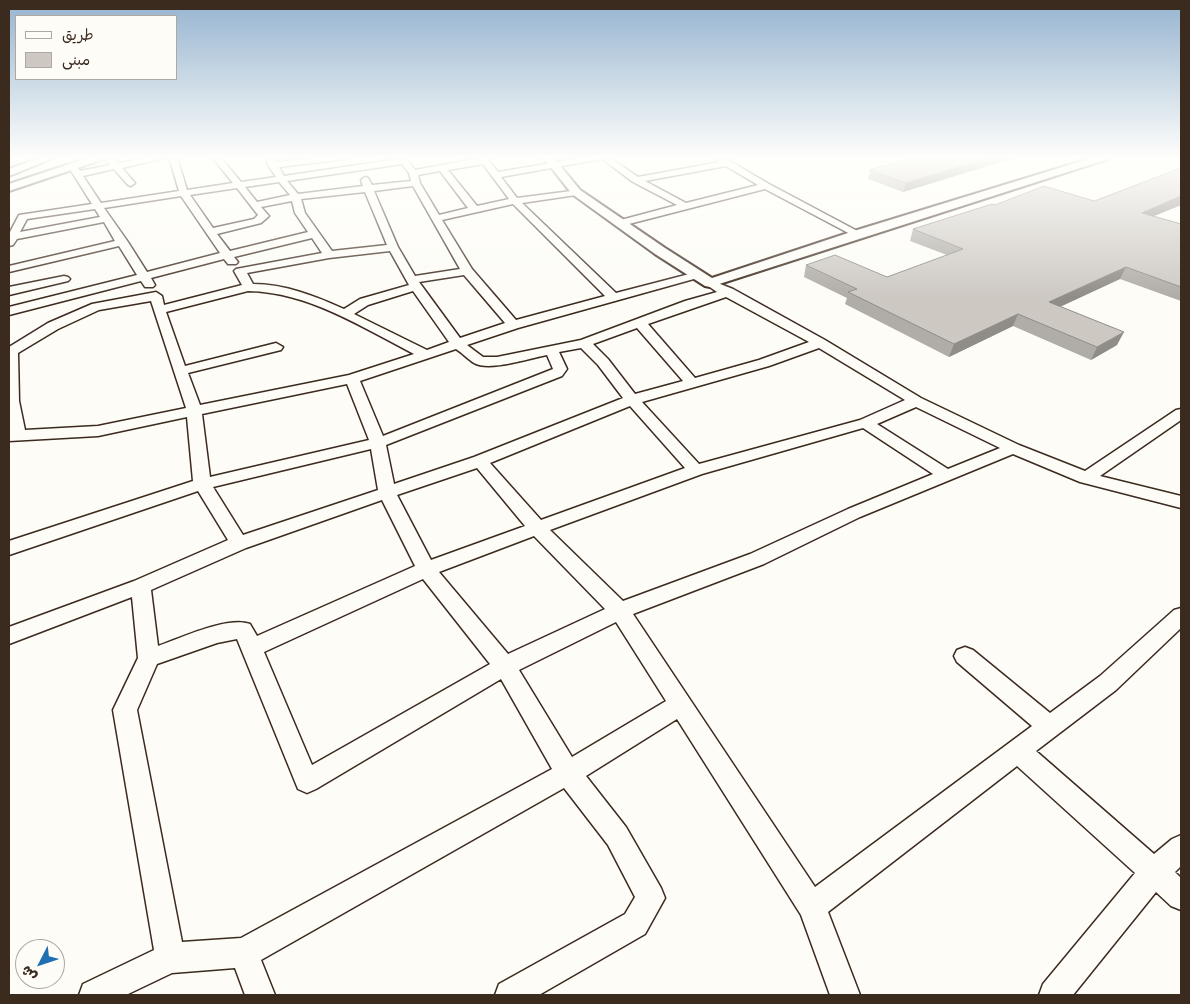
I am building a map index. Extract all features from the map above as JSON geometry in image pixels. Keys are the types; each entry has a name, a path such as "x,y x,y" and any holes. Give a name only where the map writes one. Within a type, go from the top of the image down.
{"street":[{"path":"9,219 113,204"},
{"path":"191,204 225,254 240,271 249,287"},
{"path":"254,205 260,204"},
{"path":"298,204 300,213 329,256"},
{"path":"374,204 392,247 414,284 457,343 480,361 497,361 552,352 584,343 640,324 689,304 729,292"},
{"path":"429,204 467,271 513,324"},
{"path":"470,204 474,209"},
{"path":"437,218 500,204"},
{"path":"518,204 614,298"},
{"path":"594,204 704,279 820,343 916,401 1013,448 1086,478 1181,502"},
{"path":"681,204 685,206"},
{"path":"621,222 694,204"},
{"path":"800,204 858,234"},
{"path":"156,296 96,307 53,326 10,351 13,436 98,431 352,379 427,355 513,324 614,298 704,279 954,204"},
{"path":"211,232 262,218 264,216 254,205"},
{"path":"97,206 123,242 156,296 159,310 194,410 202,484 239,543"},
{"path":"10,239 23,217"},
{"path":"10,239 106,219"},
{"path":"9,311 69,297 225,254 314,234"},
{"path":"9,269 123,242"},
{"path":"240,271 392,247"},
{"path":"58,257 69,297"},
{"path":"344,314 364,302 414,284 467,271"},
{"path":"9,291 64,279"},
{"path":"159,310 249,287 287,290 344,314 427,355"},
{"path":"640,324 692,383"},
{"path":"584,343 603,362 632,400 696,470"},
{"path":"9,636 141,586 239,543 480,461 632,400 764,363 820,343"},
{"path":"180,371 276,347"},
{"path":"9,548 202,484 378,443 557,373 560,369 552,352"},
{"path":"352,379 378,443 387,492 426,568 505,666 568,773 617,836 651,898 635,924 510,995"},
{"path":"252,648 426,568 696,470 865,423 916,401"},
{"path":"1086,478 1181,413"},
{"path":"865,423 946,475"},
{"path":"148,658 216,634 243,630 307,781 505,666 620,610 758,559 854,513 1013,448"},
{"path":"480,461 537,528 620,610 812,907 844,995"},
{"path":"141,586 148,658 126,710 170,958"},
{"path":"812,907 1108,683 1181,616"},
{"path":"965,656 1050,727"},
{"path":"94,995 170,958 244,953 568,773 682,704"},
{"path":"1018,752 1181,896"},
{"path":"1054,995 1153,873 1181,848"},
{"path":"244,953 260,995"}],"building":[{"path":"992,204 1163,204 1142,213 1181,224 1181,287 1126,267 1049,302 1124,332 1097,347 1018,314 954,344 848,292 857,289 806,265 835,255 887,277 963,249 913,229"}]}
